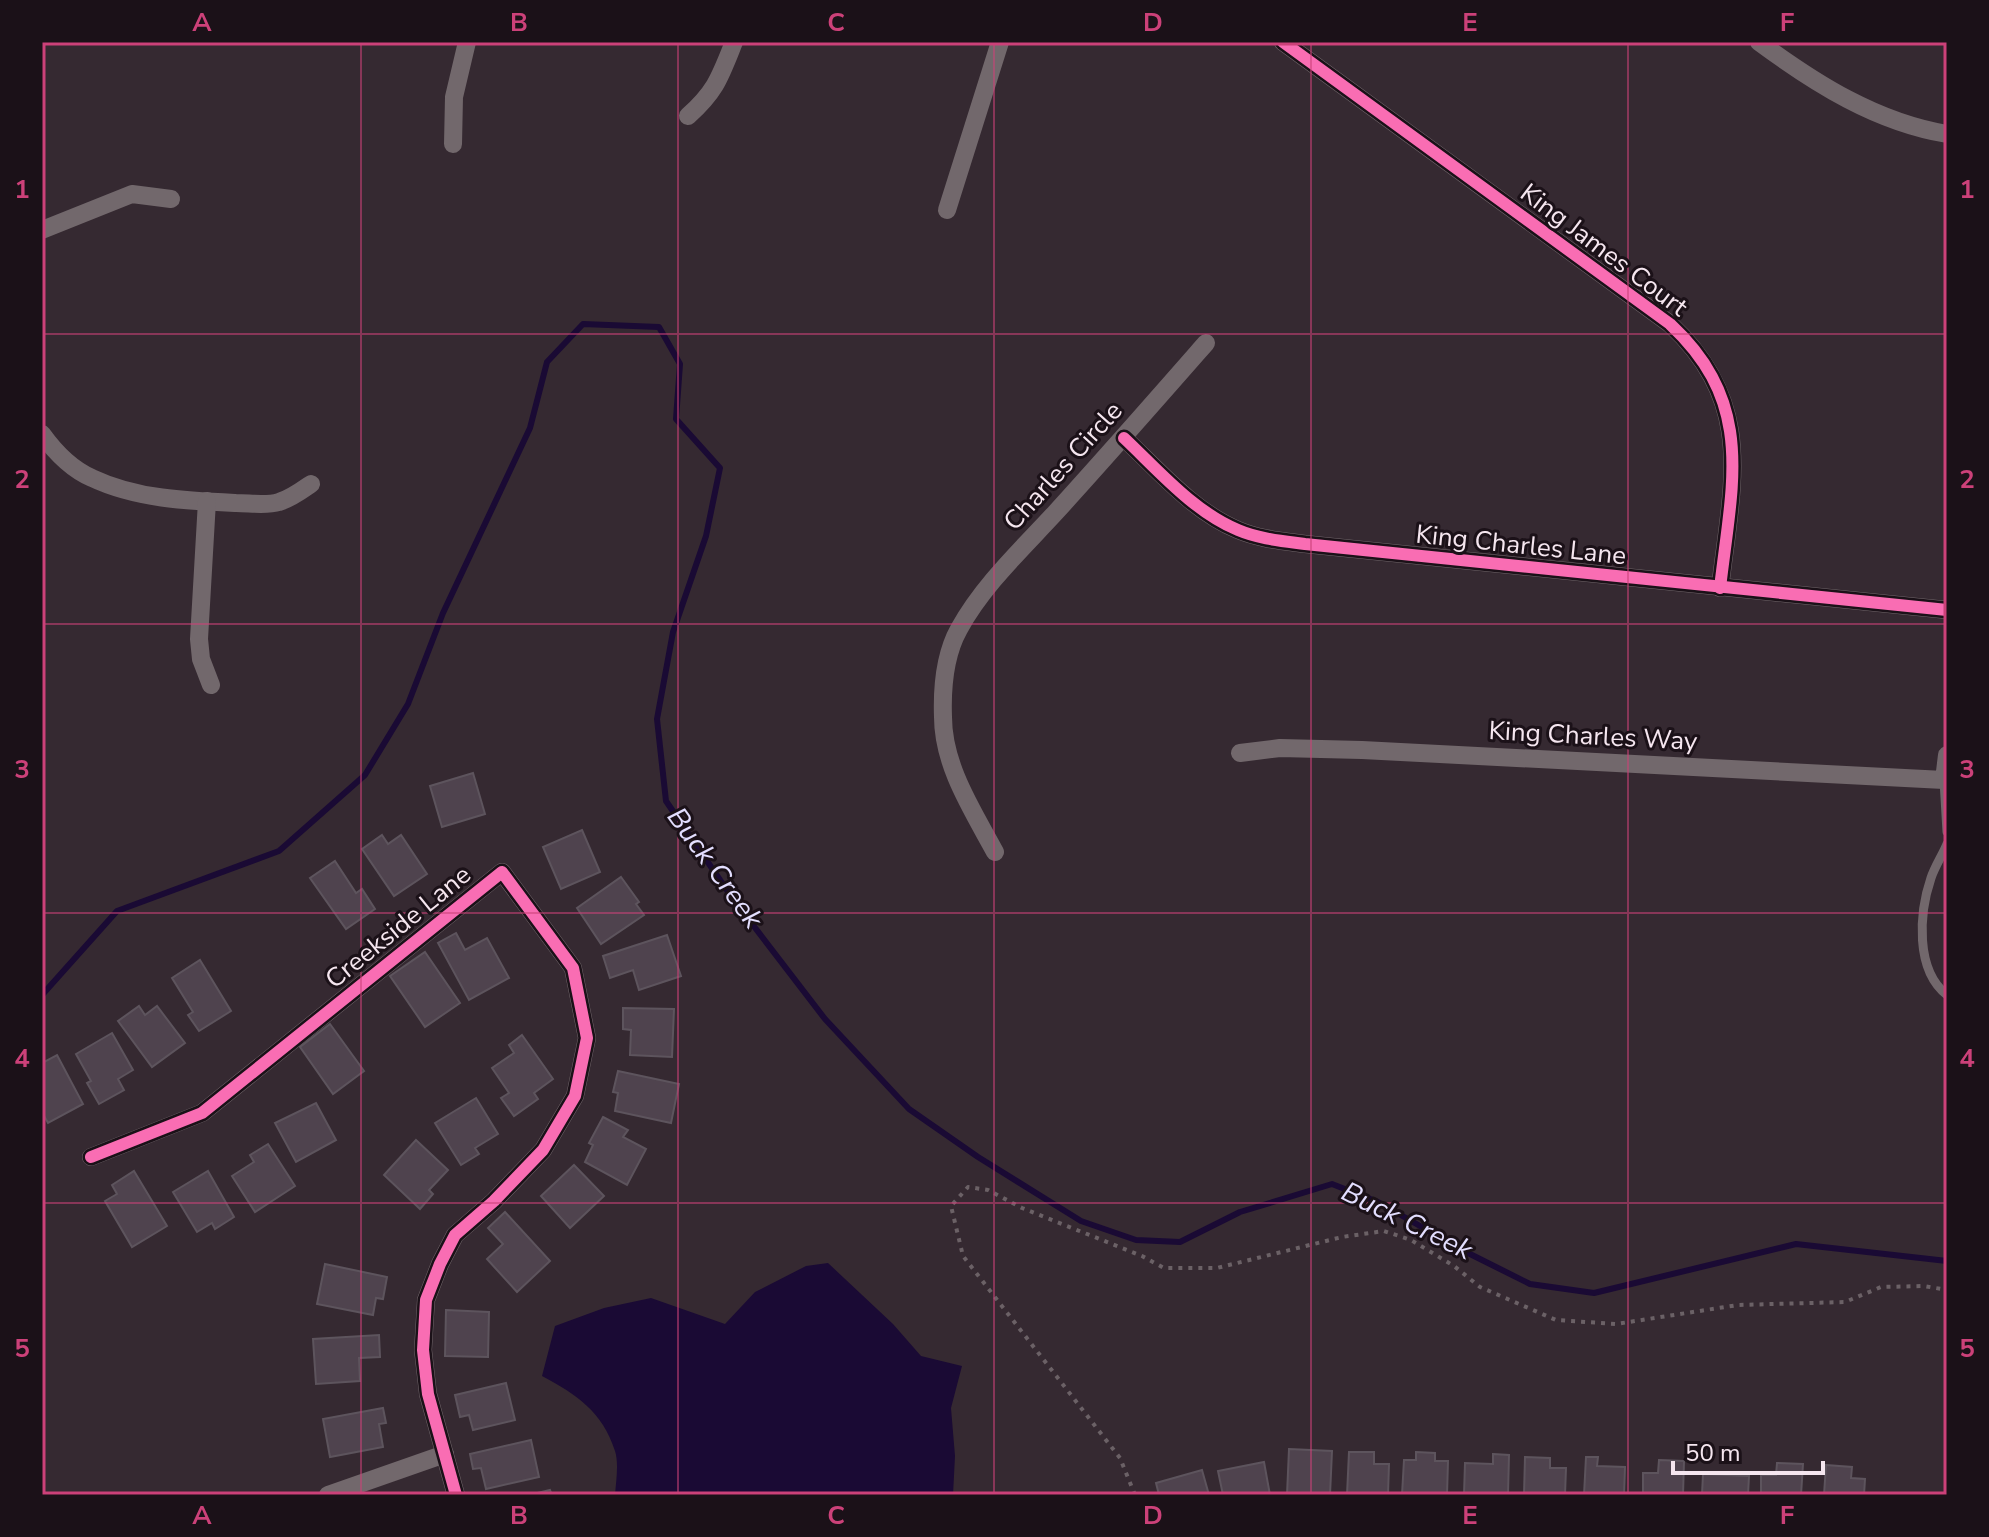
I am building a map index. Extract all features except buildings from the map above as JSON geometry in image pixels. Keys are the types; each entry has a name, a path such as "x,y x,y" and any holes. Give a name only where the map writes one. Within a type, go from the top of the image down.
{"street":[{"path":"453,144 454,97 467,42"},
{"path":"688,116 710,96 717,85 734,42"},
{"path":"947,210 1000,42"},
{"name":"King James Court","path":"1283,42 1670,324 1701,357 1723,398 1732,456 1720,588"},
{"path":"1759,42 1822,86 1863,107 1912,126 1947,134"},
{"path":"42,230 132,194 171,199"},
{"name":"Charles Circle","path":"995,852 954,771 942,720 948,661 962,625 976,603 1013,560 1206,343"},
{"path":"42,434 60,456 90,478 130,491 207,501 279,502 311,484"},
{"name":"King Charles Lane","path":"1124,438 1191,500 1222,522 1257,537 1947,610"},
{"path":"207,501 199,639 201,659 211,685"},
{"name":"King Charles Way","path":"1240,753 1280,748 1362,750 1944,780"},
{"path":"1944,780 1947,755"},
{"name":"Creekside Lane","path":"91,1157 202,1113 502,872 573,968 587,1038 575,1096 543,1150 494,1201 455,1235 426,1300 423,1350 428,1394 456,1495"},
{"path":"328,1495 445,1454"}],"lane":[{"path":"1944,780 1947,832"},
{"path":"1947,844 1931,875 1923,921 1924,955 1929,972 1940,990 1947,995"}],"path":[{"path":"1135,1495 1120,1458 963,1256 951,1206 968,1187 988,1190 1022,1208 1142,1256 1164,1268 1217,1268 1342,1237 1384,1231 1422,1247 1454,1266 1480,1287 1556,1320 1616,1324 1738,1305 1845,1302 1881,1287 1924,1286 1947,1290"}],"shaded area":[{"path":"828,1263 893,1324 921,1356 962,1366 951,1408 955,1456 953,1495 615,1495 616,1456 603,1425 587,1406 542,1376 555,1326 604,1308 651,1298 725,1324 755,1292 806,1266"}],"waterway":[{"name":"Buck Creek","path":"42,995 117,911 279,851 365,775 408,704 443,613 530,428 547,362 583,324 659,327 680,364 676,419 720,468 706,536 673,632 657,719 666,801 733,899 825,1019 909,1109 978,1157 1081,1221 1136,1240 1180,1242 1240,1212 1332,1184 1378,1202 1530,1284 1594,1293 1796,1244 1947,1261"}],"cycle path":[{"path":"1283,42 1670,324 1697,354 1716,384 1727,415 1732,447 1732,479 1720,588"},
{"path":"1124,438 1206,513 1238,530 1263,538 1947,610"},
{"path":"91,1157 202,1113 502,872 573,968 587,1038 575,1096 543,1150 494,1201 455,1235 426,1300 423,1350 428,1394 456,1495"}]}
